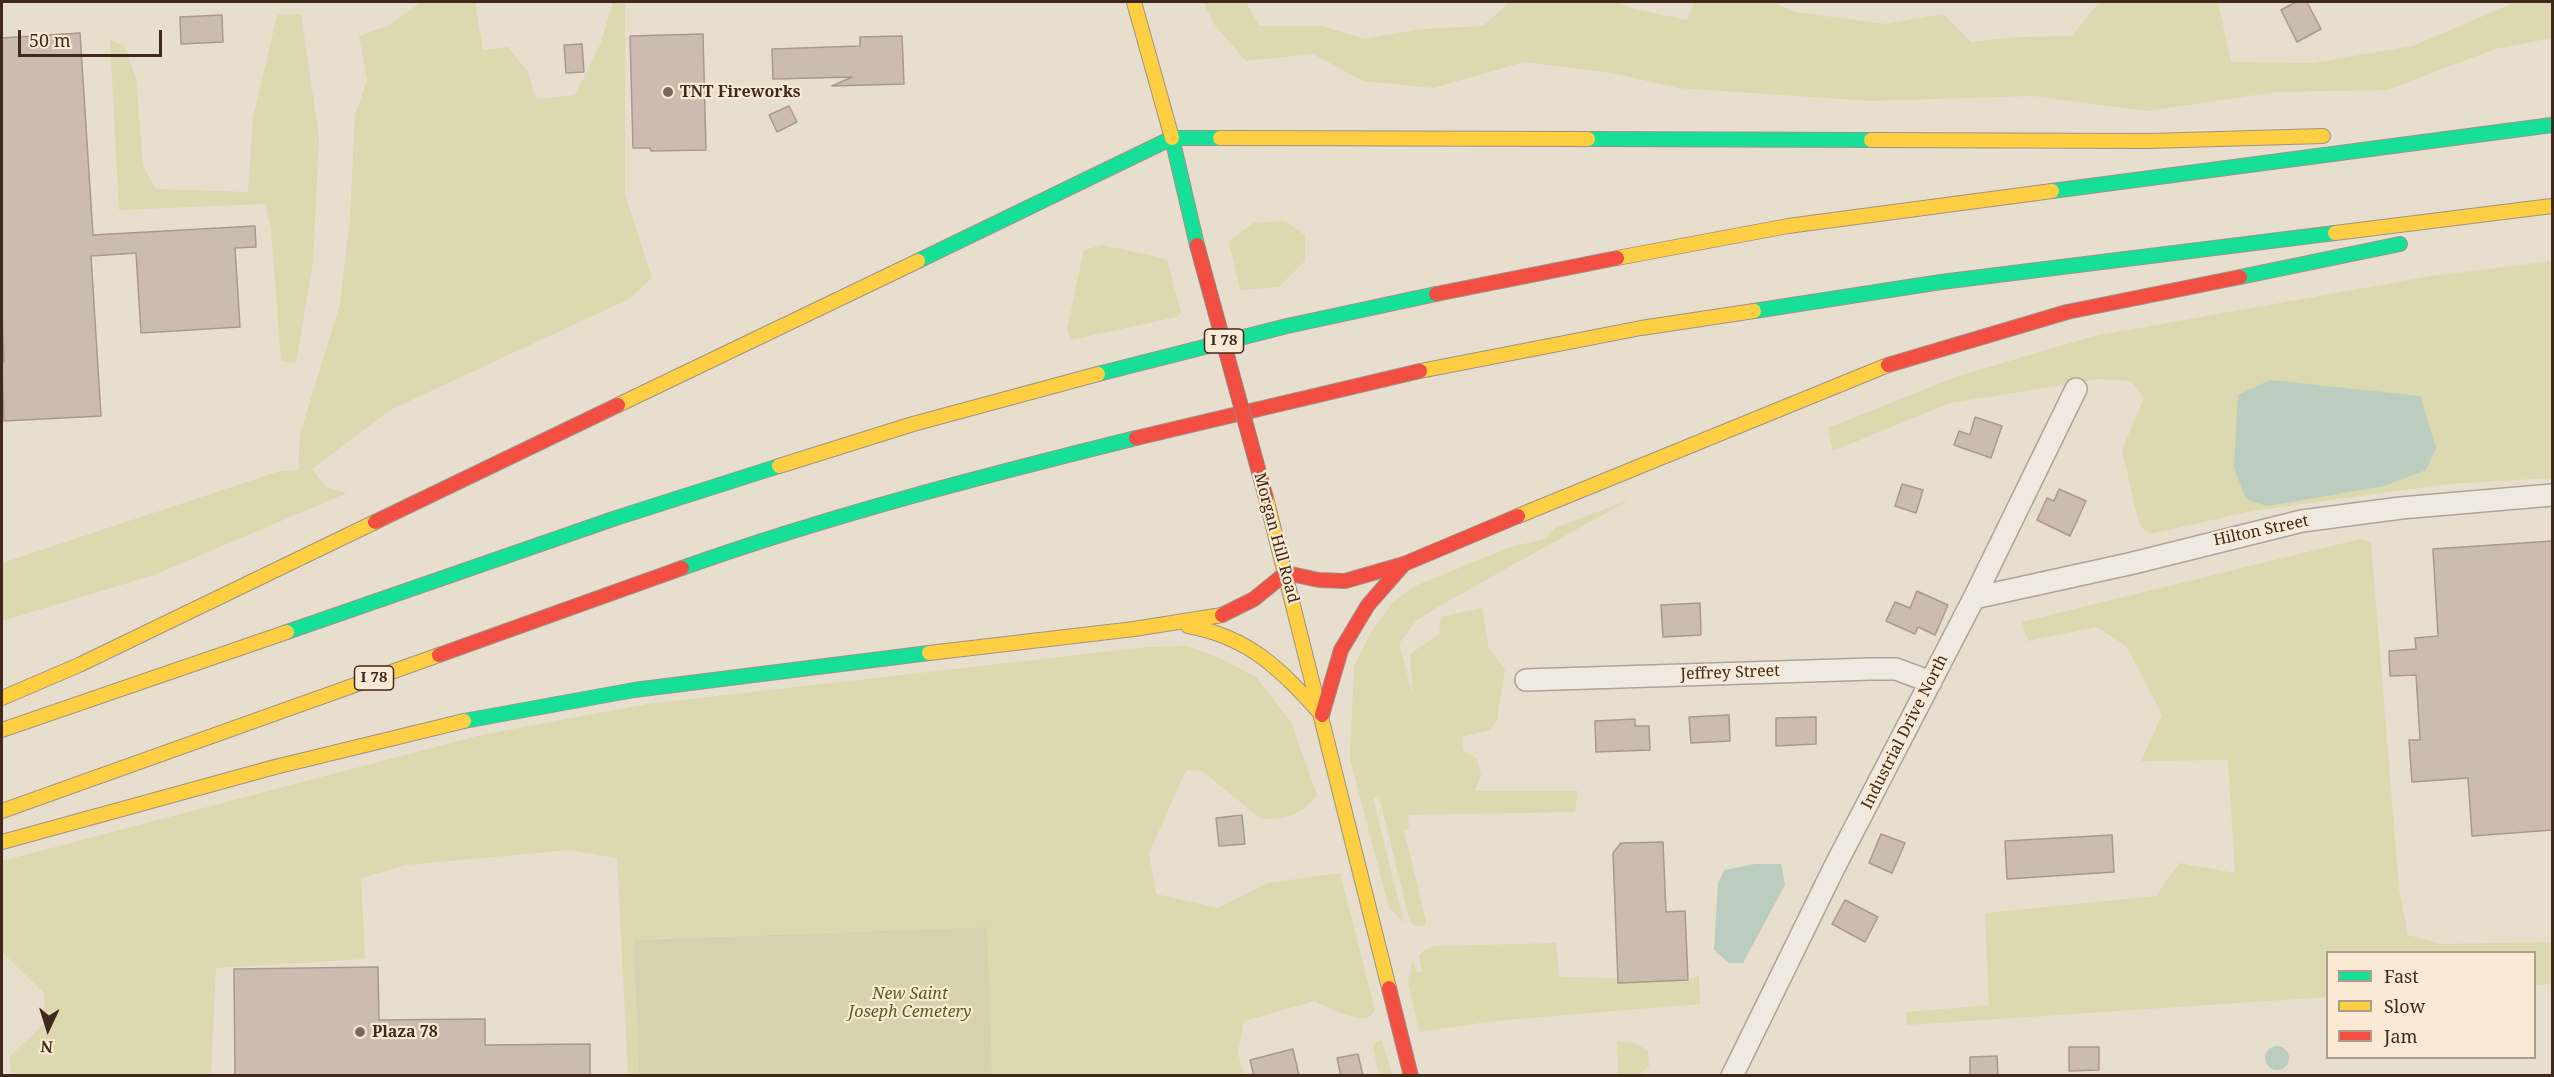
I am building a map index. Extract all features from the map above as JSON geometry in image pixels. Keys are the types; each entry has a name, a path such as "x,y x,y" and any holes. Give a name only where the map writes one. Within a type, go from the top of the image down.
{"main road":[{"name":"Morgan Hill Road","path":"1134,2 1286,573 1411,1076"},
{"name":"I 78","path":"2,730 616,518 796,460 913,424 1287,326 1495,280 1788,226 2553,125"},
{"path":"2372,135 2490,132"},
{"path":"2,698 79,665 1172,138 2149,141 2337,136"},
{"name":"I 78","path":"2,811 746,545 936,488 1179,427 1390,377 1641,328 1941,282 2553,206"},
{"path":"2460,231 2553,213"},
{"path":"2,842 425,729 548,704 706,681 1217,617 1238,610 1260,597 1286,573 1324,581 1340,581 1404,564 1893,363 2067,312 2414,241"},
{"path":"1322,715 1341,650 1368,605 1404,564"},
{"path":"1168,624 1194,626 1249,645 1282,671 1322,715"}],"street":[{"name":"Industrial Drive North","path":"1732,1076 1834,868 1974,598 2076,389"},
{"name":"Hilton Street","path":"1974,598 2129,564 2302,521 2401,508 2553,495"},
{"name":"Jeffrey Street","path":"1526,680 1896,669 1931,682"}],"shaded area":[{"path":"421,2 475,2 483,50 508,47 528,72 536,99 575,95 600,45 613,3 625,2 625,194 652,278 629,299 390,410 312,469 326,487 347,493 154,575 2,621 2,563 280,471 298,470 300,434 340,304 350,219 355,115 367,80 359,36 390,25"},
{"path":"1203,2 1246,2 1259,26 1322,26 1365,39 1423,29 1483,26 1510,2 1618,2 1634,9 1687,20 1694,2 1773,2 1795,12 1885,24 1943,14 1971,42 2017,37 2072,36 2099,2 2218,2 2231,62 2312,63 2413,46 2516,2 2552,2 2552,38 2495,49 2387,90 2277,92 2147,111 2033,96 1871,101 1678,88 1612,73 1524,62 1433,88 1363,81 1313,54 1246,61 1216,27"},
{"path":"301,14 319,137 313,262 296,363 281,361 271,229 265,204 119,210 110,40 124,45 136,78 143,166 156,189 248,192 253,118 277,15"},
{"path":"1285,221 1305,235 1305,261 1279,287 1240,290 1229,241 1253,223"},
{"path":"1102,245 1167,259 1181,313 1176,317 1071,340 1067,329 1084,250"},
{"path":"2552,261 2552,478 2447,484 2252,511 2150,534 2139,524 2122,450 2144,398 2131,381 2099,379 1950,403 1833,451 1828,428 1955,377 2094,336 2432,276"},
{"path":"2270,380 2420,396 2436,447 2426,470 2384,486 2267,506 2246,499 2234,468 2238,395"},
{"path":"1631,499 1434,609 1416,621 1399,644 1413,695 1410,654 1439,634 1441,617 1482,608 1489,649 1505,669 1497,720 1490,730 1462,737 1464,752 1477,758 1481,775 1475,791 1578,791 1575,812 1408,815 1409,828 1404,830 1426,921 1425,926 1415,926 1410,922 1379,796 1373,798 1404,923 1389,908 1350,759 1354,666 1372,630 1393,602 1415,586 1511,547 1545,539 1555,528"},
{"path":"2360,539 2371,542 2399,888 2408,935 2442,944 2552,942 2552,984 2536,985 2536,951 2326,951 2326,997 1907,1025 1906,1012 1989,1005 1985,913 2157,896 2180,863 2235,873 2228,760 2141,761 2162,715 2127,647 2097,627 2028,641 2022,622"},
{"path":"1187,646 1222,659 1256,677 1291,722 1317,795 1305,808 1292,815 1261,819 1202,771 1186,770 1149,853 1156,894 1218,908 1268,883 1340,873 1375,1010 1368,1017 1359,1018 1315,1001 1244,1021 1238,1053 1244,1075 992,1075 986,927 650,939 657,1075 628,1075 617,858 570,850 406,865 361,878 365,959 216,968 211,1075 11,1075 10,1056 45,1023 44,993 2,952 2,861 481,735 647,704 1147,647"},
{"path":"1755,864 1781,864 1785,885 1743,963 1729,963 1714,950 1718,884 1724,870"},
{"path":"1556,943 1559,977 1618,978 1618,983 1688,980 1699,976 1700,1004 1494,1021 1419,1032 1408,982 1412,962 1417,972 1422,972 1419,956 1423,951 1434,946"},
{"path":"1382,1040 1392,1075 1379,1075 1373,1047 1376,1042"},
{"path":"1617,1041 1634,1043 1648,1050 1649,1066 1639,1075 1618,1074"},
{"path":"2277,1046 2282,1047 2288,1053 2288,1063 2282,1069 2277,1070 2272,1069 2266,1063 2265,1058 2266,1053 2272,1047"}],"green space":[{"name":"New Saint Joseph Cemetery","path":"987,927 992,1075 639,1075 634,940"}],"building":[{"path":"2296,2 2307,2 2321,29 2297,42 2281,10"},
{"path":"222,15 223,42 181,44 180,17"},
{"path":"80,33 93,235 255,226 256,247 235,248 240,327 141,333 136,253 91,256 101,416 4,421 2,38"},
{"name":"TNT Fireworks","path":"703,34 706,150 651,151 650,148 633,148 630,36"},
{"path":"902,36 904,84 832,86 852,77 773,79 772,49 860,46 860,37"},
{"path":"582,44 584,72 566,73 564,45"},
{"path":"789,106 797,122 777,132 769,115"},
{"path":"1975,417 2002,426 1991,458 1954,445 1959,431 1970,435"},
{"path":"1902,484 1923,490 1916,513 1895,506"},
{"path":"2059,489 2086,501 2070,536 2037,520 2047,498 2054,501"},
{"path":"2553,541 2553,830 2472,836 2468,778 2412,782 2409,740 2420,740 2416,675 2390,676 2389,651 2416,649 2415,638 2438,636 2433,549"},
{"path":"1917,591 1948,605 1935,635 1918,627 1915,634 1886,621 1895,602 1910,608"},
{"path":"1700,603 1701,635 1663,637 1661,605"},
{"path":"1729,715 1730,741 1691,743 1689,717"},
{"path":"1816,717 1816,744 1776,746 1776,718"},
{"path":"1635,719 1635,726 1649,726 1650,750 1596,752 1595,721"},
{"path":"1242,815 1245,844 1219,846 1216,818"},
{"path":"1881,834 1905,843 1892,873 1869,863"},
{"path":"2112,835 2114,872 2007,879 2005,841"},
{"path":"1663,842 1666,912 1685,911 1688,980 1618,983 1613,853 1621,843"},
{"path":"1845,900 1878,917 1865,942 1832,924"},
{"name":"Plaza 78","path":"378,967 379,1020 485,1019 485,1045 590,1044 590,1076 235,1076 234,969"},
{"path":"2069,1047 2099,1047 2099,1070 2069,1071"},
{"path":"1293,1049 1299,1076 1254,1076 1250,1060"},
{"path":"1358,1054 1363,1076 1341,1076 1337,1058"},
{"path":"1997,1056 1998,1076 1970,1076 1970,1057"}],"traffic: fast":[{"path":"2052,191 2552,125"},
{"path":"1172,138 1197,245"},
{"path":"918,261 1172,138 1220,138"},
{"path":"1588,139 1871,140"},
{"path":"1754,311 1941,282 2335,233"},
{"path":"2240,277 2400,244"},
{"path":"1098,374 1287,326 1436,294"},
{"path":"682,568 851,514 964,482 1136,438"},
{"path":"287,632 616,518 779,466"},
{"path":"464,721 634,690 929,653"}],"traffic: slow":[{"path":"1134,2 1172,138"},
{"path":"1871,140 2149,141 2323,136"},
{"path":"1220,138 1588,139"},
{"path":"1617,258 1788,226 2052,191"},
{"path":"2335,233 2552,206"},
{"path":"618,405 918,261"},
{"path":"1420,371 1641,328 1754,311"},
{"path":"1518,516 1888,365"},
{"path":"779,466 913,424 1098,374"},
{"path":"1266,498 1389,988"},
{"path":"2,698 79,665 375,522"},
{"path":"929,653 1134,629 1222,615"},
{"path":"1188,626 1210,631 1247,647 1278,670 1322,715"},
{"path":"2,730 287,632"},
{"path":"2,811 439,655"},
{"path":"2,842 275,767 464,721"}],"traffic: jam":[{"path":"1197,245 1266,498"},
{"path":"1436,294 1617,258"},
{"path":"1888,365 2067,312 2240,277"},
{"path":"1136,438 1420,371"},
{"path":"375,522 618,405"},
{"path":"1322,715 1341,650 1368,605 1404,564 1518,516"},
{"path":"1222,615 1254,599 1286,573 1319,580 1345,581 1404,564"},
{"path":"439,655 682,568"},
{"path":"1389,988 1411,1076"}],"place":[{"name":"TNT Fireworks","path":"668,92"},
{"name":"Plaza 78","path":"360,1032"}]}
